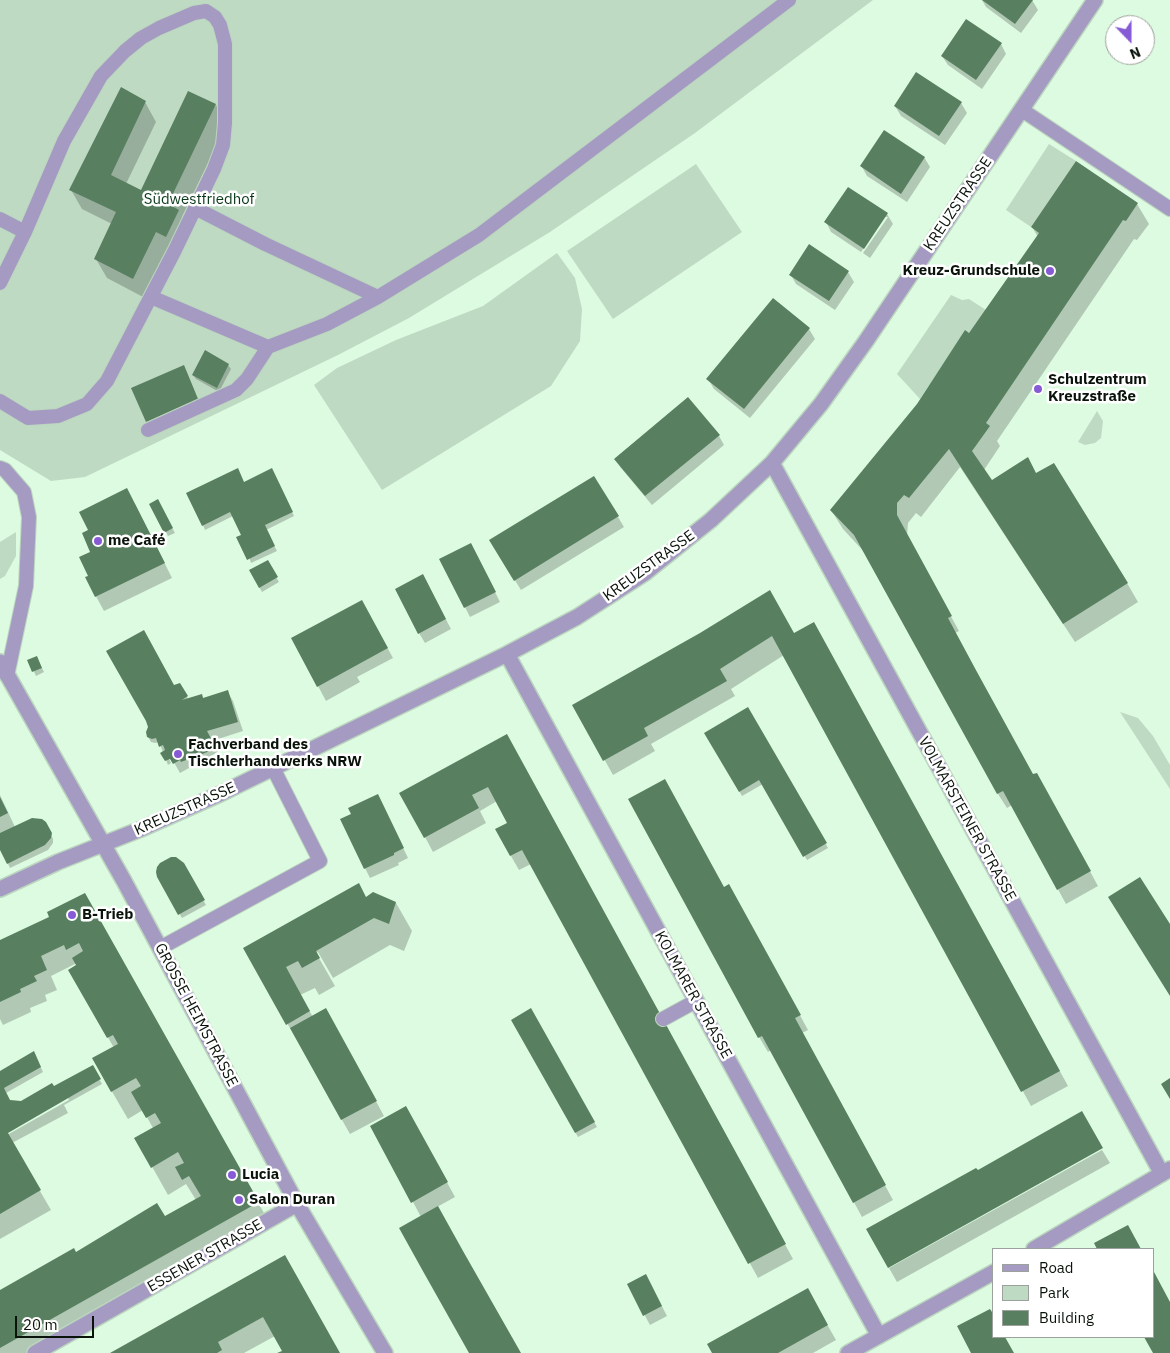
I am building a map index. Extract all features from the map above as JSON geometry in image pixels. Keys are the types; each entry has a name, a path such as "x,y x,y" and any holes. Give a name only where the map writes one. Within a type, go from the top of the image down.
{"street":[{"name":"KREUZSTRASSE","path":"0,889 58,862 220,794 507,654 577,617 645,572 711,520 772,463 821,404 866,341 1095,0"},
{"name":"VOLMARSTEINER STRASSE","path":"772,463 1166,1172"},
{"name":"KOLMARER STRASSE","path":"507,654 879,1336"},
{"name":"GROSSE HEIMSTRASSE","path":"0,662 104,844 297,1204 385,1353"},
{"path":"1036,1248 1166,1172"},
{"name":"ESSENER STRASSE","path":"35,1353 297,1204"},
{"path":"848,1353 992,1273"}],"lane":[{"path":"148,430 236,390 247,379 268,347 327,324 378,297 479,235 789,0"},
{"path":"0,283 25,232 64,141 101,76 125,51 141,38 208,5 220,25 225,44 225,135 216,162 195,208 107,381 87,404 58,416 28,418 0,402"},
{"path":"1022,110 1170,209"},
{"path":"195,208 265,244 378,297"},
{"path":"0,220 25,232"},
{"path":"151,297 268,347"},
{"path":"0,468 5,470 24,492 29,516 26,586 7,676"},
{"path":"160,948 320,861 273,768"},
{"path":"663,1019 696,1001"}],"green space":[{"name":"Südwestfriedhof","path":"0,0 873,0 695,133 550,232 409,318 338,355 85,477 51,481 0,450"},
{"path":"1049,144 1076,161 1031,227 1006,210"},
{"path":"696,164 742,232 613,319 567,251"},
{"path":"557,253 575,278 582,309 580,341 551,386 382,490 314,385 337,368 396,340 483,306"},
{"path":"951,295 962,300 969,299 986,310 969,333 965,331 920,399 897,374"},
{"path":"1097,411 1103,421 1101,438 1095,443 1085,445 1078,442"},
{"path":"16,532 16,556 5,576 0,579 0,542"},
{"path":"1120,712 1138,718 1153,736 1170,765 1170,789"}],"building":[{"path":"982,0 1033,0 1015,24"},
{"path":"966,19 1002,43 976,80 941,56"},
{"path":"916,72 962,102 939,136 894,106"},
{"path":"121,87 146,101 111,175 141,190 188,91 216,104 168,204 179,210 166,237 156,232 133,279 94,259 116,212 69,190"},
{"path":"884,130 925,157 901,194 860,166"},
{"path":"1076,161 1138,203 1126,221 1123,220 986,423 990,426 972,451 992,480 1028,457 1036,473 1054,463 1128,583 1063,624 949,449 909,498 904,495 897,503 897,515 952,616 948,618 1033,774 1037,773 1091,871 1057,890 1003,791 997,794 854,535 830,510 917,404 965,330 969,333 1039,233 1031,227"},
{"path":"848,187 888,213 864,249 824,222"},
{"path":"809,244 849,271 829,301 789,275"},
{"path":"773,298 810,328 744,409 706,379"},
{"path":"205,350 229,364 217,388 192,375"},
{"path":"184,365 198,399 146,422 131,388"},
{"path":"688,397 720,435 645,496 614,459"},
{"path":"238,468 244,482 272,468 293,512 265,525 275,546 247,560 236,537 241,535 230,512 202,526 186,493"},
{"path":"594,476 619,516 514,581 489,540"},
{"path":"127,488 165,563 95,597 85,577 88,576 79,557 90,552 82,533 88,530 79,512"},
{"path":"158,499 173,528 164,533 149,504"},
{"path":"471,543 496,592 464,608 439,559"},
{"path":"268,560 278,577 259,588 249,570"},
{"path":"423,574 446,619 418,634 395,589"},
{"path":"770,590 794,633 814,622 1060,1071 1021,1092 772,636 720,669 727,681 644,728 648,736 603,761 572,705 700,633"},
{"path":"362,600 388,648 317,687 291,638"},
{"path":"144,630 174,685 180,683 188,696 182,700 202,694 203,698 228,690 238,722 207,731 213,742 208,745 210,751 173,764 170,759 165,761 160,753 165,750 163,745 159,747 156,738 147,737 148,727 146,721 106,651"},
{"path":"37,656 42,668 32,672 27,660"},
{"path":"748,707 827,843 803,857 759,780 739,792 704,733"},
{"path":"507,734 786,1244 748,1264 522,850 510,856 495,829 507,823 488,787 472,795 479,808 424,838 399,793"},
{"path":"665,779 724,887 729,884 801,1015 795,1018 886,1185 853,1203 762,1036 758,1038 628,799"},
{"path":"378,794 404,848 394,853 394,855 364,869 340,819 351,814 348,808"},
{"path":"0,797 8,813 0,817"},
{"path":"32,818 42,819 46,822 52,833 51,838 45,845 7,864 0,850 0,833"},
{"path":"171,857 176,857 184,863 205,900 178,915 156,872 160,863"},
{"path":"1140,877 1170,924 1170,996 1108,897"},
{"path":"359,883 366,897 373,892 396,902 389,924 374,918 316,951 320,958 302,968 298,961 286,967 310,1011 286,1025 243,948"},
{"path":"85,893 259,1202 0,1348 0,1290 74,1248 76,1252 157,1203 165,1216 201,1196 189,1176 182,1180 175,1167 184,1163 178,1152 151,1168 134,1138 161,1123 155,1113 146,1118 131,1092 141,1086 136,1078 111,1092 92,1058 118,1044 113,1035 107,1038 68,970 76,965 72,958 83,951 79,943 66,950 64,945 41,956 47,970 34,976 37,981 20,989 21,992 0,1002 0,940 49,917 47,912"},
{"path":"326,1008 377,1101 341,1120 290,1028"},
{"path":"531,1008 595,1122 575,1133 511,1020"},
{"path":"34,1051 41,1067 4,1088 10,1100 21,1101 52,1083 54,1086 93,1065 101,1079 8,1133 41,1190 0,1214 0,1071"},
{"path":"1170,1078 1170,1099 1161,1084"},
{"path":"406,1106 448,1182 411,1203 370,1126"},
{"path":"1082,1111 1103,1148 888,1268 866,1229 976,1168 978,1170"},
{"path":"438,1206 521,1353 469,1353 399,1228"},
{"path":"1128,1225 1140,1248 1096,1248 1094,1243"},
{"path":"285,1255 340,1353 277,1353 282,1351 263,1317 218,1342 222,1350 217,1353 110,1353"},
{"path":"646,1274 662,1306 643,1316 627,1284"},
{"path":"1155,1274 1170,1302 1170,1353 1153,1353 1145,1338 1155,1338"},
{"path":"808,1288 828,1325 778,1353 712,1353 707,1344"},
{"path":"990,1309 992,1312 992,1338 1006,1338 1014,1353 971,1353 957,1326"}],"place":[{"name":"Kreuz-Grundschule","path":"1050,271"},
{"name":"Schulzentrum Kreuzstraße","path":"1038,389"},
{"name":"me Café","path":"98,541"},
{"name":"Fachverband des Tischlerhandwerks NRW","path":"178,754"},
{"name":"B-Trieb","path":"72,915"},
{"name":"Lucia","path":"232,1175"},
{"name":"Salon Duran","path":"239,1200"}]}
